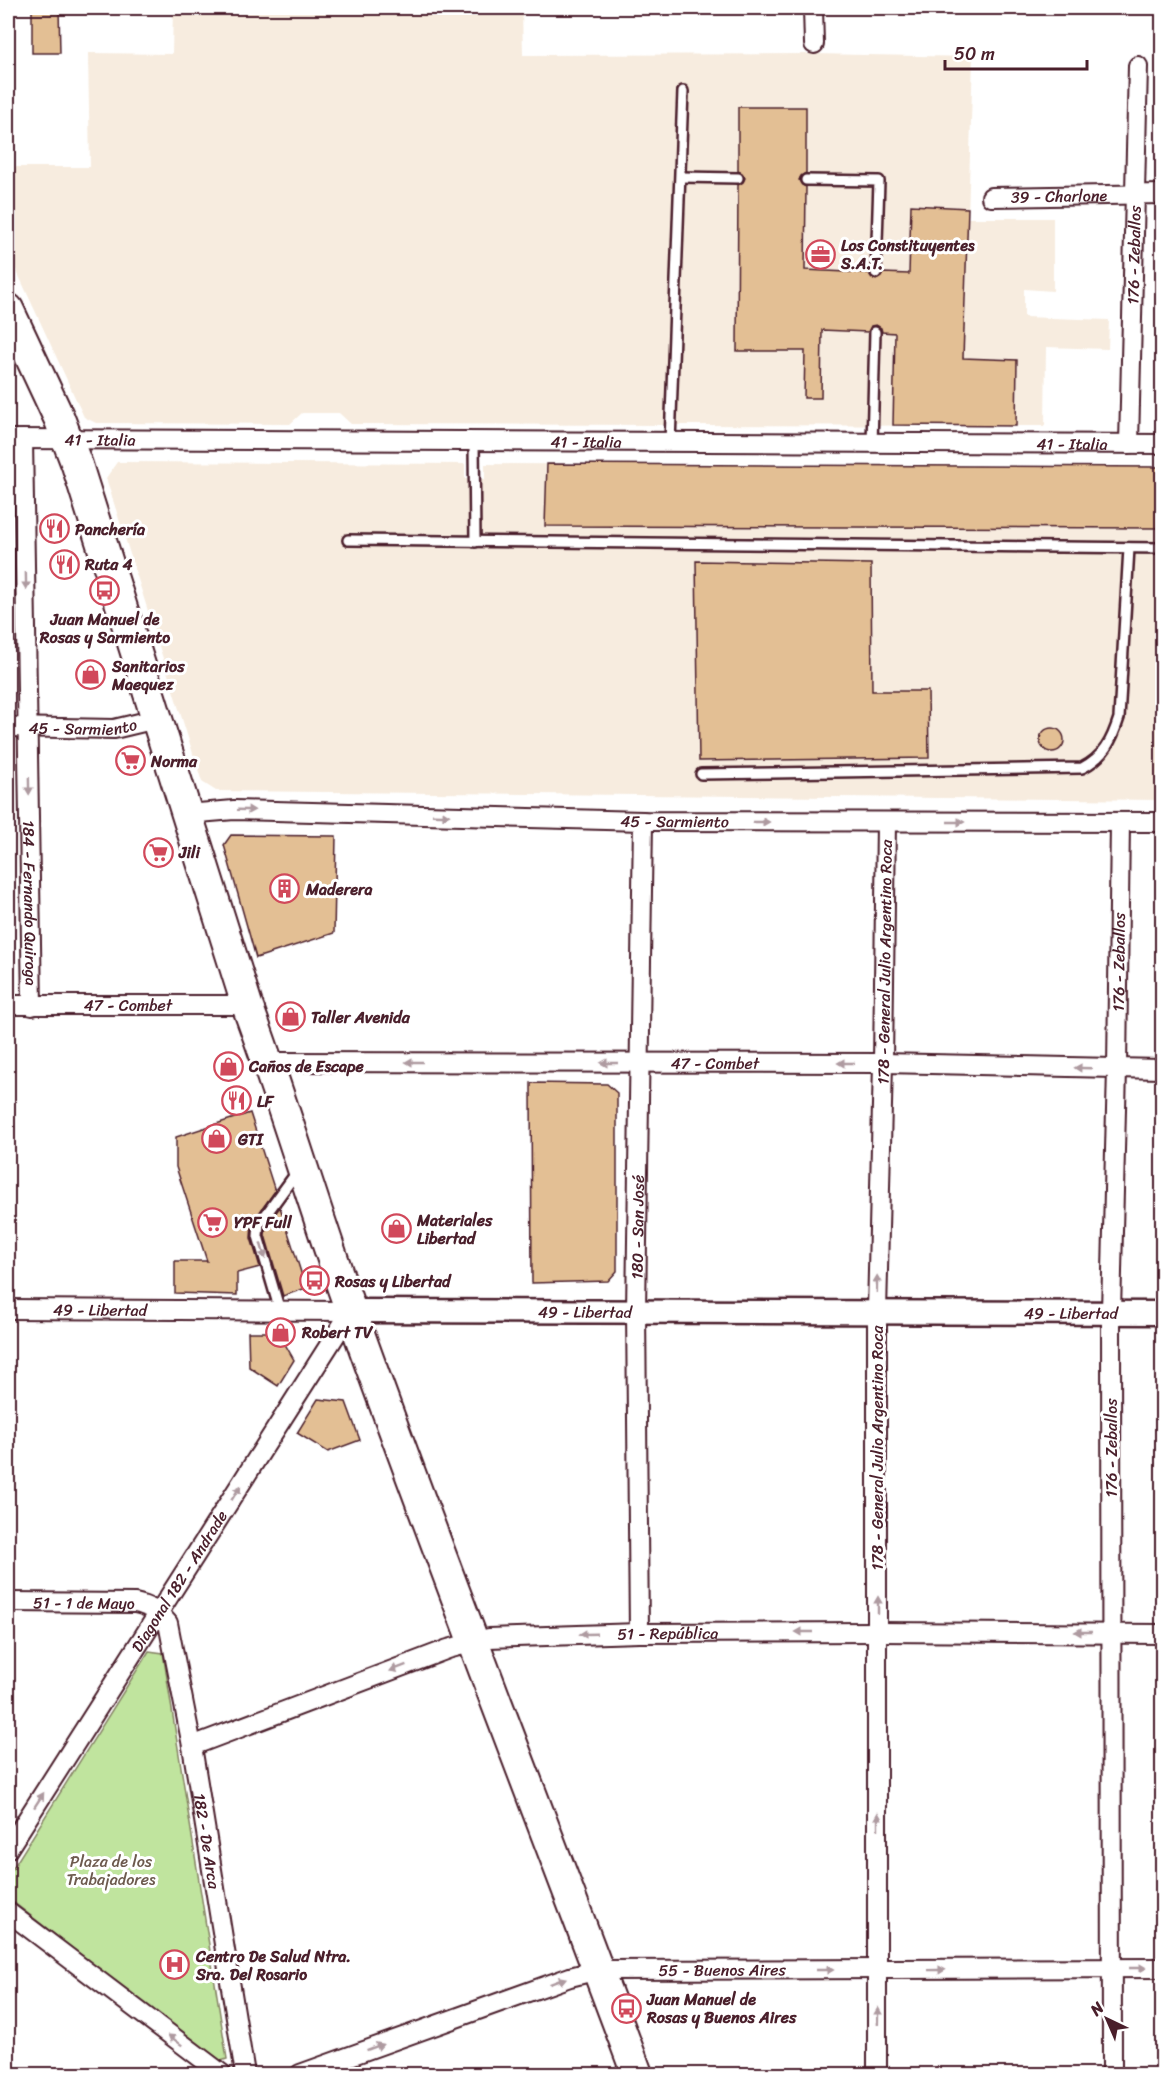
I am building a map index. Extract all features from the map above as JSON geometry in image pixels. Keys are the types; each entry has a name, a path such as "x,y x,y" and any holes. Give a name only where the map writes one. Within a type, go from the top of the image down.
{"main road":[{"path":"8,309 68,440 247,1005 351,1311 472,1641 637,2074"}],"street":[{"path":"813,8 814,44"},
{"name":"176 - Zeballos","path":"1129,444 1138,66"},
{"name":"39 - Charlone","path":"990,197 1162,194"},
{"name":"41 - Italia","path":"15,439 1162,444"},
{"name":"184 - Fernando Quiroga","path":"15,439 28,728 32,1006"},
{"name":"45 - Sarmiento","path":"8,728 114,729 156,719"},
{"name":"45 - Sarmiento","path":"187,814 234,810 643,821 1162,822"},
{"name":"180 - San José","path":"639,1633 636,1311 643,821"},
{"name":"178 - General Julio Argentino Roca","path":"877,2074 879,1970 877,1312 886,822"},
{"name":"176 - Zeballos","path":"1112,2074 1111,1312 1120,822"},
{"name":"47 - Combet","path":"8,1005 247,1005"},
{"name":"47 - Combet","path":"268,1062 883,1063 1162,1069"},
{"name":"49 - Libertad","path":"8,1309 1162,1312"},
{"name":"Diagonal 182 - Andrade","path":"8,1849 351,1311"},
{"name":"51 - 1 de Mayo","path":"8,1602 135,1603 160,1613"},
{"name":"182 - De Arca","path":"160,1613 168,1623 192,1746 244,2074"},
{"name":"51 - República","path":"192,1746 472,1641 510,1637 639,1633 1110,1632 1162,1634"},
{"path":"8,1912 222,2074"},
{"name":"55 - Buenos Aires","path":"300,2074 570,1977 598,1970 1162,1968"}],"lane":[{"path":"670,443 683,91"},
{"path":"681,177 738,178"},
{"path":"806,180 879,181 876,273"},
{"path":"872,444 875,332"},
{"path":"474,442 476,542"},
{"path":"348,540 1162,548"},
{"path":"701,774 1082,768 1092,763 1113,738 1119,718 1129,548"},
{"path":"280,1311 258,1236 259,1224 302,1165"}],"shaded area":[{"path":"173,8 522,8 523,55 813,54 973,57 968,218 1053,218 1053,291 1024,289 1024,317 1109,320 1108,349 1046,347 1045,426 351,424 339,413 302,413 290,424 96,423 84,417 8,252 8,167 90,167 88,53 172,54"},
{"path":"117,462 465,464 465,479 485,479 485,464 1162,467 1162,800 216,791 202,782 106,478"}],"green space":[{"name":"Plaza de los Trabajadores","path":"149,1651 163,1653 227,2059 218,2062 8,1898 8,1876"}],"building":[{"path":"32,8 59,8 60,53 32,53"},
{"path":"738,107 806,107 806,173 799,180 806,187 805,270 869,273 876,280 883,273 909,274 911,205 968,208 963,358 1017,360 1016,426 893,425 895,333 882,332 881,328 876,325 871,326 868,332 822,330 821,398 804,398 805,351 737,351 738,185 745,178 738,171"},
{"path":"547,464 1162,467 1162,528 545,526"},
{"path":"696,561 871,564 872,691 928,691 929,758 699,761"},
{"path":"1052,728 1057,729 1063,735 1063,745 1057,751 1052,752 1047,751 1041,745 1040,740 1041,735 1047,729"},
{"name":"Maderera","path":"231,835 336,836 334,933 256,958 224,845"},
{"path":"531,1083 607,1084 617,1093 617,1271 608,1281 532,1283"},
{"path":"250,1113 275,1191 252,1223 251,1238 260,1267 237,1273 237,1295 175,1293 175,1261 207,1261 176,1167 176,1137"},
{"path":"280,1207 306,1288 283,1296 265,1235 266,1226"},
{"path":"248,1332 278,1332 294,1360 278,1386 249,1367"},
{"path":"318,1399 346,1402 360,1440 328,1452 297,1433"}],"place":[{"name":"Los Constituyentes S.A.T.","path":"820,254"},
{"name":"Panchería","path":"54,529"},
{"name":"Ruta 4","path":"64,564"},
{"name":"Juan Manuel de Rosas y Sarmiento","path":"105,591"},
{"name":"Sanitarios Maequez","path":"91,675"},
{"name":"Norma","path":"130,761"},
{"name":"Jili","path":"158,852"},
{"name":"Maderera","path":"285,889"},
{"name":"Taller Avenida","path":"290,1017"},
{"name":"Caños de Escape","path":"228,1066"},
{"name":"LF","path":"236,1101"},
{"name":"GTI","path":"217,1139"},
{"name":"YPF Full","path":"213,1222"},
{"name":"Materiales Libertad","path":"396,1229"},
{"name":"Rosas y Libertad","path":"314,1281"},
{"name":"Robert TV","path":"281,1332"},
{"name":"Centro De Salud Ntra. Sra. Del Rosario","path":"175,1965"},
{"name":"Juan Manuel de Rosas y Buenos Aires","path":"626,2008"}]}
